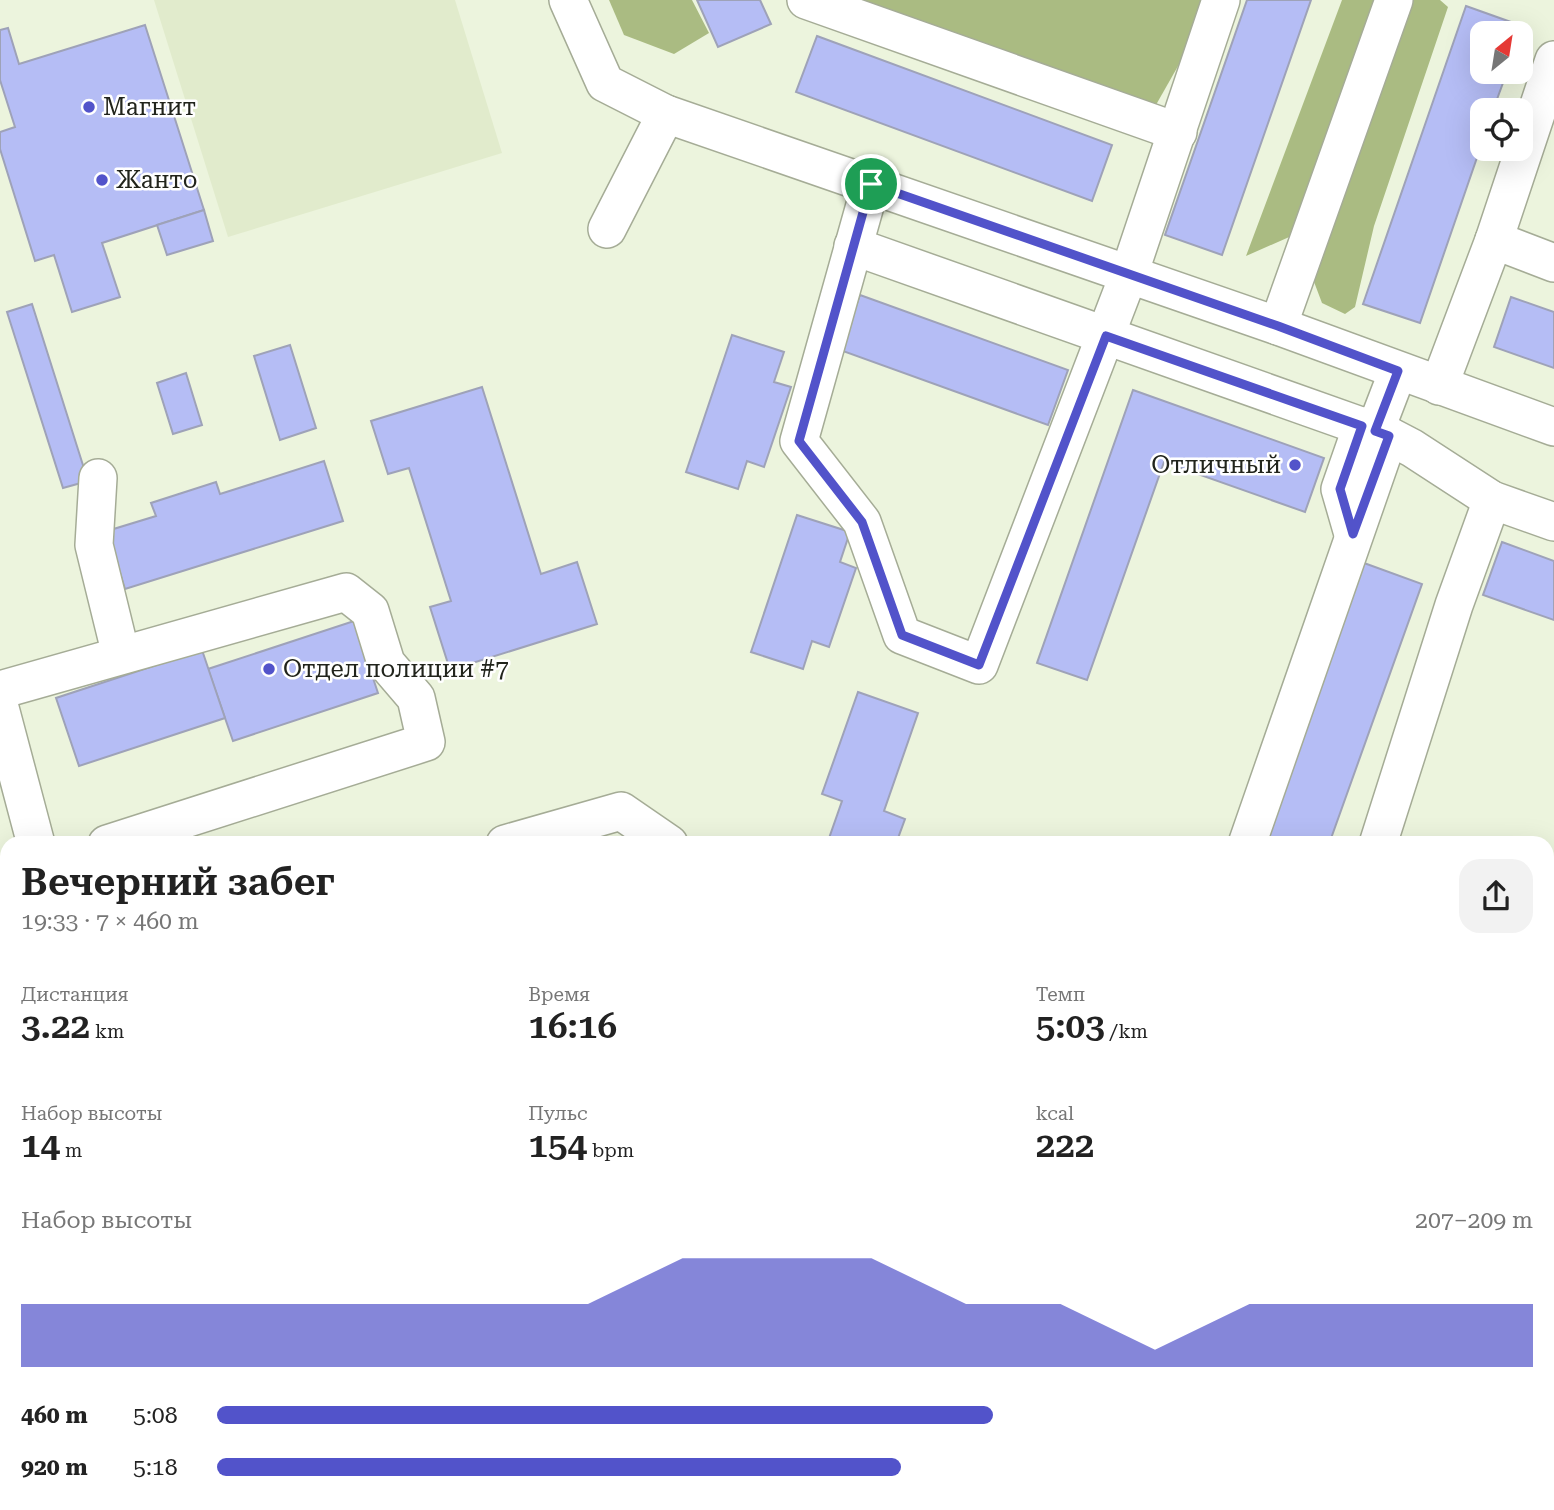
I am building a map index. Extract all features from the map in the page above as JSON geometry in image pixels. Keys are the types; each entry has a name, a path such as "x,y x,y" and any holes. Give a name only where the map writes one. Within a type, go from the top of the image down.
{"street":[{"path":"568,0 605,83 666,114 1278,326 1554,427"},
{"path":"806,0 1178,132"},
{"path":"871,184 799,441 862,522 902,635 979,665 1129,274 1222,0"},
{"path":"1278,326 1394,0"},
{"path":"1439,386 1494,240 1554,60"},
{"path":"607,229 666,114"},
{"path":"1494,240 1554,262"},
{"path":"853,246 1375,431 1412,448 1492,500 1554,522"},
{"path":"1250,836 1353,534 1375,431 1398,371"},
{"path":"98,478 94,545 121,655"},
{"path":"1381,836 1454,605 1492,500"},
{"path":"0,690 346,592 370,611 386,663 416,698 426,742 132,836"},
{"path":"2,726 34,836"},
{"path":"533,836 621,811 657,836"}],"shaded area":[{"path":"154,0 455,0 502,153 228,237"}],"green space":[{"path":"609,0 692,0 709,33 674,54 624,35"},
{"path":"821,0 1203,0 1190,45 1140,133"},
{"path":"1342,0 1440,0 1448,7 1374,226 1355,307 1345,314 1322,303 1296,234 1246,256"}],"building":[{"path":"697,0 760,0 771,24 718,47"},
{"path":"1247,0 1311,0 1222,255 1165,235"},
{"path":"1466,6 1508,21 1470,21 1470,84 1503,84 1497,98 1470,98 1470,161 1476,161 1420,323 1363,304"},
{"name":"Жанто","path":"145,25 204,210 102,243 120,297 72,312 54,255 35,261 0,149 0,132 15,127 0,80 0,30 8,28 19,64"},
{"path":"817,36 1112,145 1092,201 796,92"},
{"path":"204,210 213,241 167,255 157,225"},
{"path":"860,295 1068,370 1048,425 840,350"},
{"path":"1511,297 1554,312 1554,368 1494,347"},
{"path":"32,304 88,481 63,488 7,312"},
{"path":"732,335 784,352 774,382 791,387 764,467 747,461 738,489 686,472"},
{"path":"290,345 316,428 280,440 254,356"},
{"path":"186,373 202,425 173,434 157,383"},
{"path":"482,387 541,574 577,562 597,624 450,670 430,607 451,601 409,468 388,474 371,421"},
{"path":"1133,390 1324,458 1305,512 1164,462 1087,680 1037,663"},
{"path":"324,461 343,521 125,589 107,531 156,516 151,503 216,482 220,494"},
{"path":"797,515 850,532 840,562 856,568 829,647 812,641 803,669 751,652"},
{"path":"1502,542 1554,561 1554,620 1483,595"},
{"path":"1364,563 1422,584 1332,836 1267,836"},
{"path":"354,621 378,693 233,741 208,669"},
{"path":"202,650 225,718 79,766 56,698"},
{"path":"858,692 918,713 884,811 905,819 899,836 830,836 842,801 822,794"}],"place":[{"name":"Магнит","path":"89,107"},
{"name":"Жанто","path":"102,180"},
{"name":"Отличный","path":"1295,465"},
{"name":"Отдел полиции #7","path":"269,669"}],"route":[{"path":"871,184 1278,326 1398,371 1375,431 1389,436 1353,534 1340,489 1362,426 1106,336 979,665 902,635 862,522 799,441 871,184"}]}
